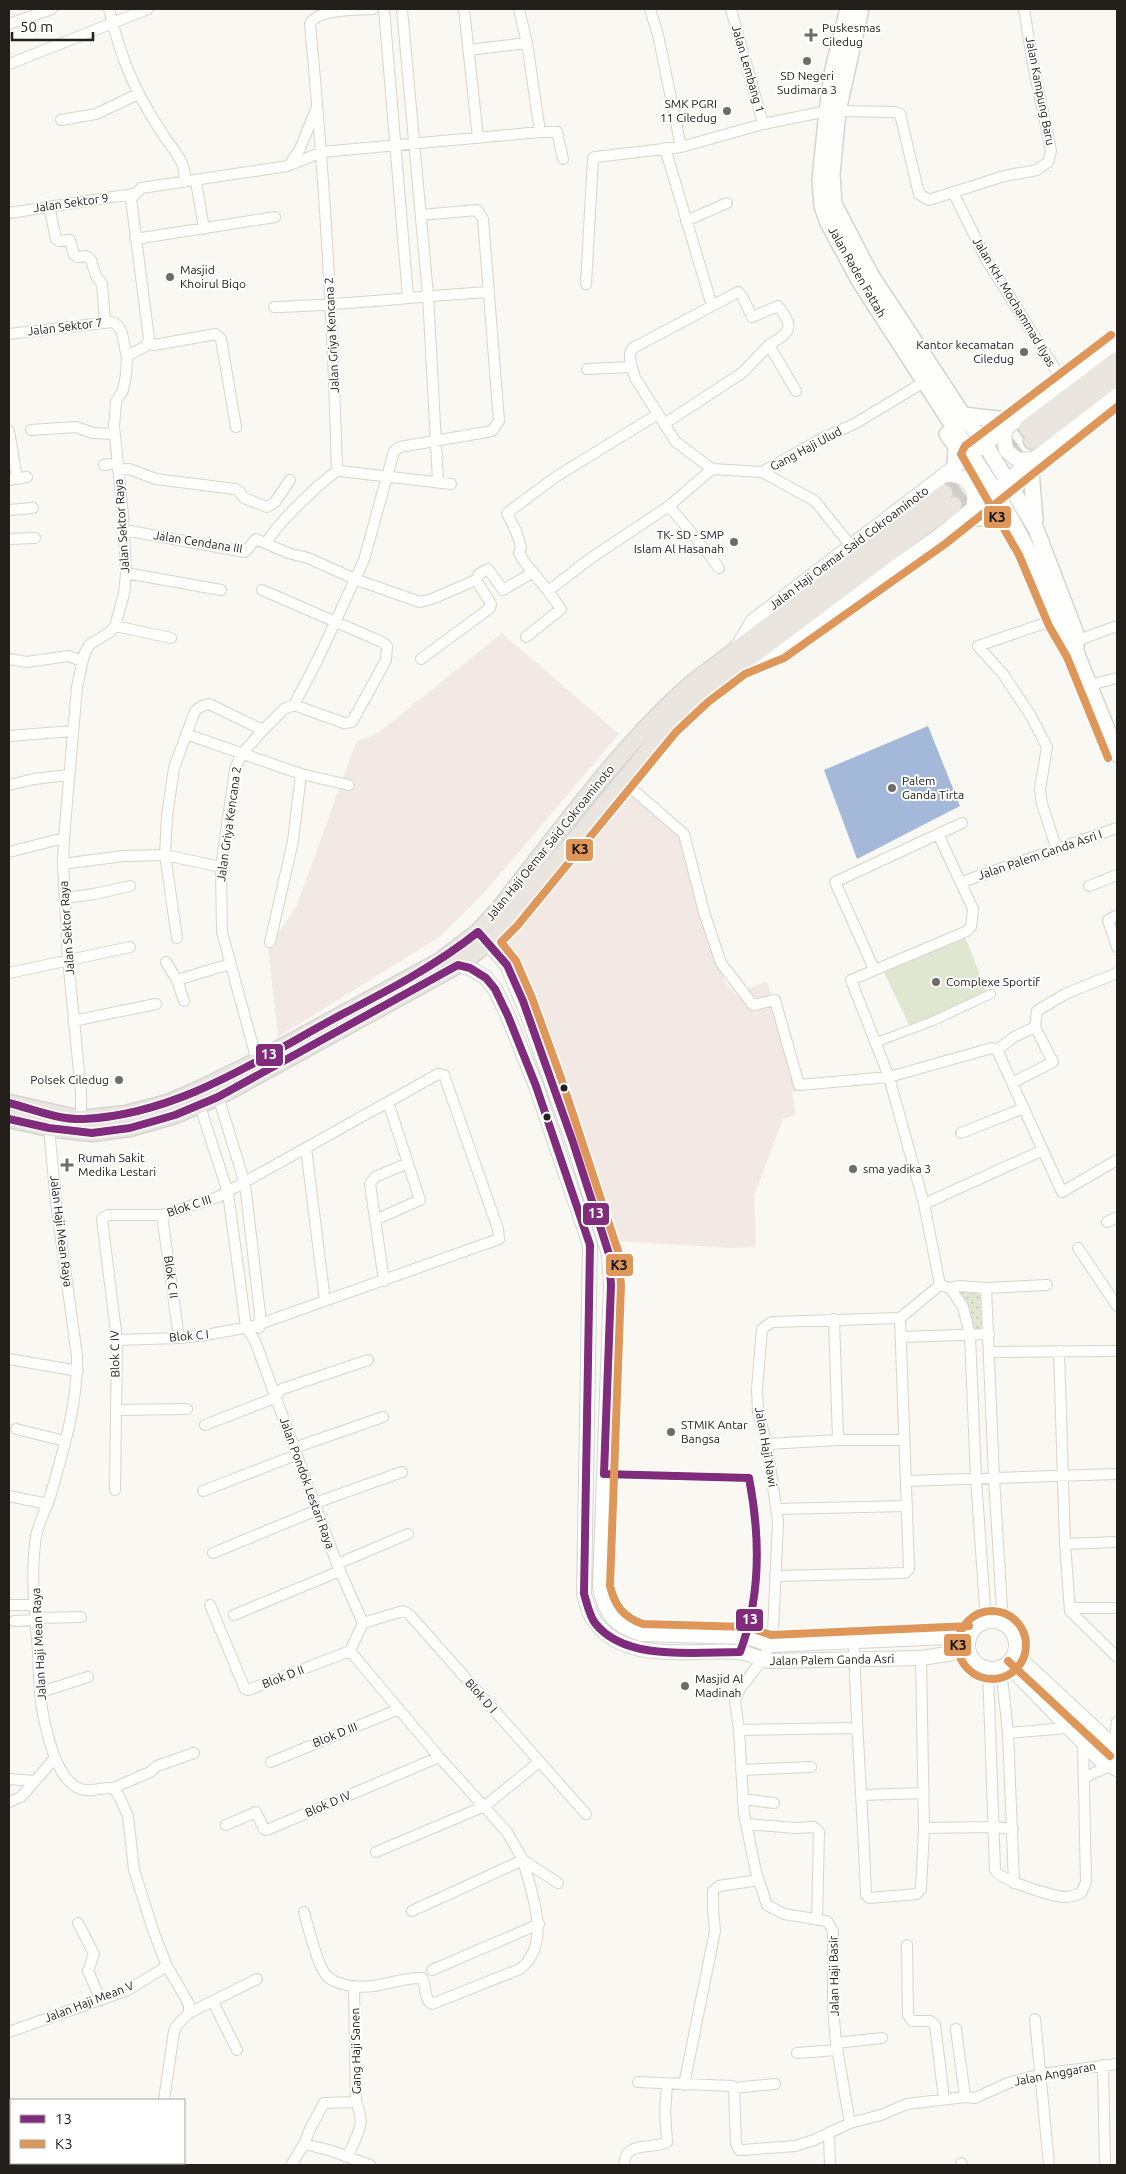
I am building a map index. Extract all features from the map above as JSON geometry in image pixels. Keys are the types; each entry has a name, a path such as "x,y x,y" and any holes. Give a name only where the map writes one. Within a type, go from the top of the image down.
{"main road":[{"name":"Jalan Raden Fattah","path":"848,9 833,69 832,182 834,204 866,279 924,382 995,491 1035,565 1066,639 1076,646"},
{"name":"Jalan Raden Fattah","path":"833,111 861,9"},
{"name":"Jalan Raden Fattah","path":"866,279 985,444 1036,529"},
{"path":"1020,429 1117,360"},
{"path":"963,415 1020,429 1117,377"},
{"path":"936,401 937,417 956,447 950,471"},
{"path":"1034,459 1030,471 1036,529 1066,606 1076,634 1076,646 1117,754"},
{"name":"Jalan Haji Oemar Said Cokroaminoto","path":"9,1119 49,1128 92,1133 130,1128 197,1099 458,965 482,937 499,909 622,753 659,712 691,684 738,657 949,499"},
{"path":"967,515 1002,519 1014,526"},
{"name":"Jalan Haji Oemar Said Cokroaminoto","path":"216,1089 257,1061 440,961 509,920 669,725 738,657"},
{"name":"Jalan Haji Oemar Said Cokroaminoto","path":"9,1103 81,1119 126,1114 168,1103 197,1099"}],"street":[{"path":"9,24 52,9"},
{"path":"109,9 122,60 138,94 183,165 184,181"},
{"path":"9,64 148,9"},
{"name":"Jalan Griya Kencana 2","path":"338,469 332,305 322,152 310,24 323,11 373,9"},
{"path":"384,9 408,297"},
{"path":"402,9 428,295 438,482"},
{"path":"464,9 478,138"},
{"path":"519,9 527,43 540,132"},
{"path":"650,9 658,35 681,147"},
{"name":"Jalan Lembang 1","path":"731,9 763,124 833,111 896,112 900,114 919,194 929,200 953,192"},
{"name":"Jalan Kampung Baru","path":"953,192 1004,176 1037,170 1044,166 1050,157 1051,151 1024,9"},
{"path":"469,50 527,43"},
{"path":"61,120 96,114 138,94"},
{"name":"Jalan Griya Kencana 2","path":"288,166 300,149 318,106"},
{"path":"586,284 593,158 595,156 681,147 763,124"},
{"path":"149,343 130,203 133,194 141,188 288,166 322,152 540,132 557,132 563,159"},
{"path":"665,148 712,305"},
{"path":"196,181 204,228"},
{"name":"Jalan KH. Mochammad Ilyas","path":"953,192 986,259 1064,383"},
{"name":"Jalan Sektor 9","path":"9,213 133,194"},
{"path":"686,221 727,203"},
{"path":"49,206 56,239 59,241 70,240 74,255 77,257 86,256 91,260 96,276 102,284 105,322"},
{"name":"Jalan Griya Kencana 2","path":"257,1061 222,932 221,867 235,769 242,754 263,730 284,709 294,705 357,580 392,456 397,448 492,431 499,421 483,219 477,210 421,215"},
{"path":"135,239 275,217"},
{"path":"274,307 332,305 428,295 489,292"},
{"path":"548,591 591,558 669,506 712,470 676,442 664,424 635,378 630,353 633,348 738,292 742,296 752,317 756,317 774,306 778,306 789,323 790,330 787,334 769,345 742,373 664,424"},
{"name":"Jalan Sektor 7","path":"9,334 105,322 117,324 121,329 127,356"},
{"path":"127,356 149,343 154,344 219,335 222,339 236,427"},
{"name":"Jalan Haji Oemar Said Cokroaminoto","path":"738,657 752,621 971,454 985,444 1020,429 1064,383 1117,343"},
{"path":"769,345 796,391"},
{"name":"Jalan Sektor Raya","path":"81,1119 81,1092 68,959 63,864 64,838 68,775 82,662 89,645 116,626 126,573 115,434 116,402 123,390 127,356"},
{"path":"587,369 632,367"},
{"name":"Gang Haji Ulud","path":"712,470 762,472 821,439 856,423 924,382"},
{"name":"Jalan Haji Oemar Said Cokroaminoto","path":"738,657 778,650 967,515 1034,459 1117,395"},
{"path":"526,637 561,609 532,573 519,553 519,540 507,513 557,476 658,414"},
{"path":"31,430 76,427 93,433 115,434"},
{"path":"1020,429 1004,435 1006,450 1018,460 1034,459"},
{"path":"9,431 17,479"},
{"path":"104,465 128,469 156,479 235,489 244,498 267,507 275,502 290,480"},
{"path":"451,484 338,469 328,480 312,490 281,526 274,531 266,543 288,553 308,558 357,580 420,602 432,599 476,580 476,576 488,569 503,590 532,573"},
{"path":"950,471 970,484 974,494 967,515"},
{"path":"762,472 816,501 851,546"},
{"path":"669,506 719,568"},
{"path":"9,510 33,508"},
{"name":"Jalan Cendana III","path":"124,530 245,552 255,539 266,543"},
{"path":"9,538 35,538"},
{"path":"126,573 221,590"},
{"path":"421,660 490,608 491,604 476,580"},
{"path":"262,590 382,642 387,646 386,660 352,722 344,723 294,705"},
{"path":"1057,850 1042,804 1040,788 1047,747 1031,716 1003,674 978,646 1058,619"},
{"path":"116,626 171,638"},
{"path":"1076,646 1117,626"},
{"path":"9,659 27,662 68,656 82,662"},
{"path":"1090,685 1117,678"},
{"path":"177,938 165,855 166,816 174,768 195,711 208,704 263,730"},
{"path":"9,736 73,731"},
{"path":"186,734 301,774 349,785"},
{"path":"270,942 293,841 301,774"},
{"path":"9,785 34,779 68,775"},
{"path":"622,780 684,834 704,912 722,963 753,1005 775,1000 800,1085 889,1077 992,1048 997,1050 1062,1192 1117,1160"},
{"path":"874,969 835,882 962,823"},
{"name":"Jalan Palem Ganda Asri I","path":"962,882 1117,828"},
{"path":"938,834 973,909 971,927 965,932 851,980 889,1077 945,1286 964,1307 970,1335 976,1479 993,1622"},
{"path":"9,852 64,838"},
{"path":"63,864 124,856 165,855 221,867"},
{"path":"1089,886 1117,874"},
{"path":"65,898 130,886"},
{"path":"1117,915 1108,920 1117,947"},
{"name":"Jalan Palem Ganda Asri","path":"482,937 507,965 523,1001 552,1081 609,1254 611,1286 600,1587 603,1602 612,1618 625,1629 641,1634 747,1636 770,1645 969,1636"},
{"path":"9,973 130,947"},
{"path":"166,962 177,980 184,1001"},
{"path":"177,980 230,964"},
{"name":"Jalan Palem Ganda Asri","path":"458,965 477,971 486,978 495,989 508,1016 536,1086 590,1245 584,1594 590,1614 602,1631 624,1645 645,1651 740,1652 762,1660 921,1658 968,1651"},
{"path":"1012,1083 1053,1062 1035,1028 1037,1012 1052,1000 1117,972"},
{"path":"880,1041 932,1021 991,994"},
{"path":"73,1021 156,1004"},
{"path":"997,1050 1014,1037 1035,1028"},
{"name":"Blok C I","path":"116,1340 180,1338 246,1327 384,1281 499,1239 498,1229 444,1075 438,1074 388,1102"},
{"path":"536,1086 552,1081"},
{"path":"216,1089 245,1184 260,1323 255,1341"},
{"name":"Jalan Pondok Lestari Raya","path":"197,1099 228,1193 246,1327 255,1341 338,1567 363,1623"},
{"path":"375,1220 420,1200 388,1102"},
{"name":"Blok C III","path":"102,1219 108,1215 162,1215 228,1193 388,1102"},
{"path":"961,1133 1024,1108"},
{"name":"Jalan Haji Mean Raya","path":"49,1128 56,1202 78,1371 65,1441 48,1504 36,1536 35,1605 41,1692 44,1721 55,1758 75,1786 96,1790 113,1788"},
{"path":"306,1148 325,1301"},
{"path":"924,1204 1043,1150"},
{"path":"384,1281 370,1188 372,1179 408,1163"},
{"name":"Blok C II","path":"162,1215 180,1338"},
{"path":"1107,1222 1117,1217"},
{"name":"Blok C IV","path":"102,1219 116,1340 115,1490"},
{"path":"1078,1248 1117,1306"},
{"path":"775,1576 905,1573 909,1569 900,1318 945,1286 986,1288 1047,1285"},
{"path":"986,1288 1002,1609 993,1622"},
{"name":"Jalan Haji Nawi","path":"770,1645 773,1634 776,1509 767,1444 758,1413 757,1389 762,1329 772,1322 900,1318"},
{"path":"834,1319 838,1440"},
{"path":"901,1337 989,1334"},
{"path":"990,1352 1117,1351"},
{"path":"1059,1352 1065,1544 1070,1608 1074,1617 1117,1657"},
{"path":"9,1359 78,1371"},
{"path":"205,1425 272,1399 282,1389 368,1360"},
{"path":"116,1410 187,1409"},
{"path":"202,1492 295,1451 383,1417"},
{"path":"16,1430 65,1441"},
{"path":"767,1444 838,1440 904,1440"},
{"path":"214,1553 316,1507 402,1472"},
{"path":"906,1481 1117,1474"},
{"path":"9,1496 48,1504"},
{"path":"776,1509 907,1506"},
{"path":"234,1615 408,1534"},
{"path":"1065,1544 1117,1542"},
{"path":"9,1605 35,1605"},
{"name":"Blok D II","path":"210,1605 245,1689 248,1690 350,1651"},
{"path":"1070,1608 1117,1608"},
{"name":"Blok D I","path":"363,1623 403,1611 409,1614 586,1814"},
{"path":"14,1621 81,1618"},
{"path":"1083,1743 1086,1882 1081,1893 1066,1897 1014,1883 998,1875 995,1870 994,1827 1003,1664 1015,1637 1009,1628 993,1622 976,1627 969,1636 968,1651 976,1663 1003,1664 1115,1748"},
{"path":"304,1912 321,1968 327,1976 335,1981 354,1986 371,1986 422,1978 425,1983 426,1996 432,2004 525,1965 537,1937 539,1924 523,1860 507,1832 439,1757 350,1651 363,1623"},
{"path":"740,1652 747,1636"},
{"path":"854,1642 856,1728 862,1795 866,1895 869,1898 917,1894 921,1889 924,1828 921,1658"},
{"name":"Jalan Haji Basir","path":"770,1645 735,1701 746,1824 759,1880 768,1906 784,1914 827,1921 833,1931 833,2007 837,2046 850,2123"},
{"path":"1003,1664 1101,1760 1114,1767"},
{"path":"1003,1664 1013,1829 1014,1883"},
{"path":"41,1692 88,1677"},
{"name":"Blok D III","path":"271,1762 399,1709"},
{"path":"1114,1767 1117,1722"},
{"path":"739,1730 856,1728"},
{"path":"1008,1733 1068,1728"},
{"path":"189,2013 189,2004 167,1966 134,1870 128,1816 119,1796 113,1788 150,1772 158,1766 194,1753"},
{"name":"Blok D IV","path":"226,1825 256,1812 264,1829 267,1830 439,1757"},
{"path":"9,1802 21,1797 55,1758"},
{"path":"376,1852 485,1806 539,1762"},
{"path":"741,1770 811,1767"},
{"path":"1084,1778 1114,1767"},
{"path":"9,1779 35,1781"},
{"path":"862,1795 924,1793"},
{"path":"743,1798 774,1803"},
{"path":"746,1824 796,1828 814,1827 819,1832 818,1920"},
{"path":"924,1828 994,1827 1013,1829"},
{"path":"523,1860 558,1883"},
{"path":"412,1911 523,1860"},
{"path":"684,2085 715,1931 713,1891 719,1886 759,1880"},
{"path":"78,1923 94,1954 88,1970 101,2000"},
{"path":"432,1970 539,1924"},
{"path":"907,1944 909,2019 912,2021 930,2021 935,2025 944,2099"},
{"name":"Jalan Haji Mean V","path":"9,2032 128,1990 167,1966"},
{"path":"164,2099 174,2031 177,2025 189,2013 257,1979"},
{"name":"Gang Haji Sanen","path":"291,2165 324,2104 356,2102 354,1986"},
{"path":"213,2002 238,2050"},
{"path":"1035,2019 1049,2165"},
{"path":"956,2029 965,2097"},
{"path":"797,2053 882,2038"},
{"name":"Jalan Anggaran","path":"734,2088 736,2144 739,2150 795,2146 829,2134 850,2123 881,2115 906,2104 965,2097 975,2098 1008,2083 1040,2074 1117,2064"},
{"path":"1103,2065 1105,2165"},
{"path":"638,2082 667,2085 732,2086 734,2088 775,2084"},
{"path":"624,2165 626,2154 632,2149 668,2142 665,2112 667,2085"},
{"path":"348,2156 361,2126 362,2117 356,2102"},
{"path":"829,2134 830,2165"},
{"path":"304,2144 348,2156 370,2165"}],"shaded area":[{"path":"502,633 619,734 484,893 438,938 278,1037 268,948 297,905 356,742 378,733"},
{"path":"630,794 693,848 696,896 725,982 736,994 767,981 799,1091 792,1092 796,1115 783,1119 754,1196 756,1247 732,1248 615,1241 598,1205 539,1026 506,954 505,944 508,936"}],"green space":[{"name":"Complexe Sportif","path":"964,934 987,993 911,1029 884,972"},
{"path":"970,1289 985,1298 988,1333 971,1334 954,1291"}],"water":[{"name":"Palem Ganda Tirta","path":"928,726 960,806 857,859 824,770"}],"tunnel":[{"path":"944,493 1027,428"},
{"path":"953,505 1032,441"}],"transit line":[{"name":"K3","path":"1108,758 1067,657 1049,626 1019,555 961,454 965,446 1111,335"},
{"name":"K3","path":"969,1626 771,1635 748,1627 643,1624 630,1618 617,1605 610,1586 621,1285 618,1251 561,1078 532,998 516,961 501,942 517,926 676,732 708,702 745,674 784,658 945,544 1117,407"},
{"name":"13","path":"9,1103 55,1116 83,1119 117,1115 150,1108 183,1097 245,1068 391,989 444,957 478,932 507,965 523,1001 573,1142 609,1254 611,1285 604,1474 749,1478 757,1544 755,1588 752,1610 740,1652 683,1653 642,1649 624,1644 608,1635 595,1623 590,1613 584,1594 590,1245 536,1086 508,1016 495,989 486,978 470,968 458,965 218,1097 175,1115 130,1128 92,1133 49,1128 9,1119"},
{"name":"K3","path":"999,1611 1011,1617 1020,1626 1026,1638 1026,1645 1024,1658 1016,1669 999,1679 985,1679 968,1669 960,1658 958,1638 968,1621 979,1613 999,1611"},
{"name":"K3","path":"1008,1661 1110,1756"}],"place":[{"name":"Puskesmas Ciledug","path":"811,35"},
{"name":"SD Negeri Sudimara 3","path":"807,61"},
{"name":"SMK PGRI 11 Ciledug","path":"727,111"},
{"name":"Masjid Khoirul Biqo","path":"170,277"},
{"name":"Kantor kecamatan Ciledug","path":"1024,352"},
{"name":"TK- SD - SMP Islam Al Hasanah","path":"734,542"},
{"name":"Palem Ganda Tirta","path":"892,788"},
{"name":"Complexe Sportif","path":"936,982"},
{"name":"Polsek Ciledug","path":"119,1080"},
{"name":"Rumah Sakit Medika Lestari","path":"67,1165"},
{"name":"sma yadika 3","path":"853,1169"},
{"name":"STMIK Antar Bangsa","path":"671,1432"},
{"name":"Masjid Al Madinah","path":"685,1686"}]}
